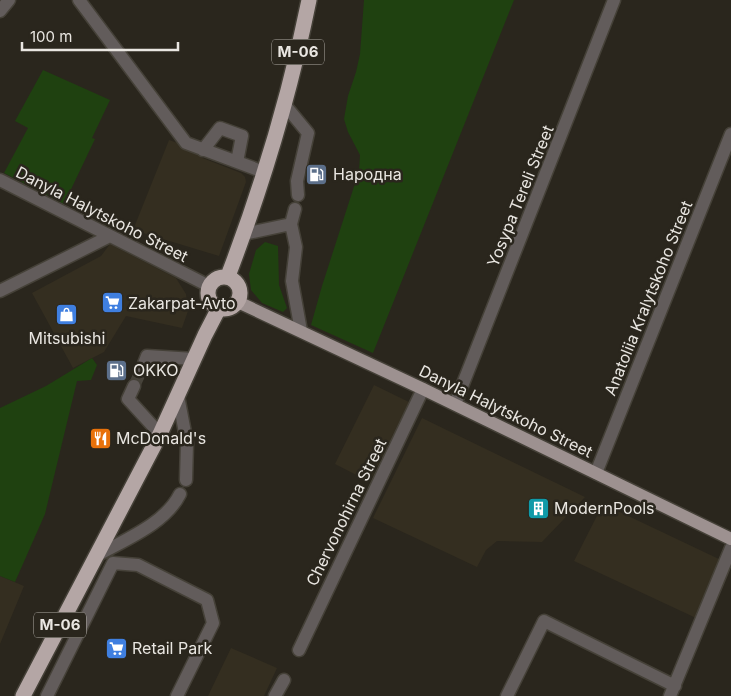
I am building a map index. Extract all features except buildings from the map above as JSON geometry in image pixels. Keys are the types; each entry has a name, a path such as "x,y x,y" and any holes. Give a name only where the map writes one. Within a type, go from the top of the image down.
{"highway":[{"name":"М-06","path":"228,276 244,234 284,104 300,46 309,0"},
{"path":"228,276 238,284 240,296 238,302 233,306 226,309 219,308 209,300 209,286 213,280 228,276"},
{"name":"М-06","path":"23,696 160,434 219,308"}],"main road":[{"name":"Danyla Halytskoho Street","path":"238,302 424,389 731,539"}],"street":[{"path":"0,11 9,0"},
{"path":"80,0 186,143 264,172"},
{"name":"Yosypa Tereli Street","path":"455,404 614,0"},
{"path":"284,104 308,133 297,181 298,195"},
{"path":"203,150 220,128 242,136 237,162"},
{"name":"Anatoliia Kralytskoho Street","path":"596,473 731,134"},
{"name":"Danyla Halytskoho Street","path":"0,180 209,286"},
{"path":"295,209 291,224 296,247 292,280 301,331"},
{"path":"244,234 291,224"},
{"path":"0,291 110,236"},
{"path":"142,369 147,356 194,359"},
{"path":"134,386 128,399 160,434"},
{"name":"Chervonohirna Street","path":"299,650 424,389"},
{"path":"178,396 187,443 186,480"},
{"path":"177,696 213,623 207,600 138,565 113,563 98,569 95,560 151,524 175,504 180,494"},
{"path":"508,696 544,621 673,691 731,548"},
{"path":"47,696 113,563"},
{"path":"275,696 284,680"}],"shaded area":[{"path":"169,140 201,151 200,157 241,173 245,177 246,182 219,256 133,230"},
{"name":"Zakarpat-Avto","path":"110,244 176,278 186,294 188,311 182,328 126,316 104,352 73,368 32,293 101,256"},
{"path":"374,385 409,402 370,482 335,464"},
{"path":"422,418 585,497 542,542 497,541 486,550 477,567 373,518"},
{"path":"603,504 721,560 696,618 574,561"},
{"path":"0,576 24,586 0,644"},
{"path":"231,648 277,668 264,696 208,696"}],"green space":[{"path":"364,0 514,0 373,353 311,325 359,171 360,155 348,132 344,119 348,96 360,54"},
{"path":"43,70 110,100 92,138 95,139 64,204 4,173 28,128 15,121"},
{"path":"265,242 278,246 279,285 287,308 283,312 262,303 251,290 249,274 256,250"},
{"path":"92,358 97,365 91,380 77,381 45,514 15,582 0,576 0,408 46,386"}],"tunnel":[{"path":"134,386 142,369"}],"place":[{"name":"Народна","path":"317,174"},
{"name":"Zakarpat-Avto","path":"112,303"},
{"name":"Mitsubishi","path":"67,314"},
{"name":"OKKO","path":"117,370"},
{"name":"McDonald's","path":"100,438"},
{"name":"ModernPools","path":"538,508"},
{"name":"Retail Park","path":"116,648"}]}
